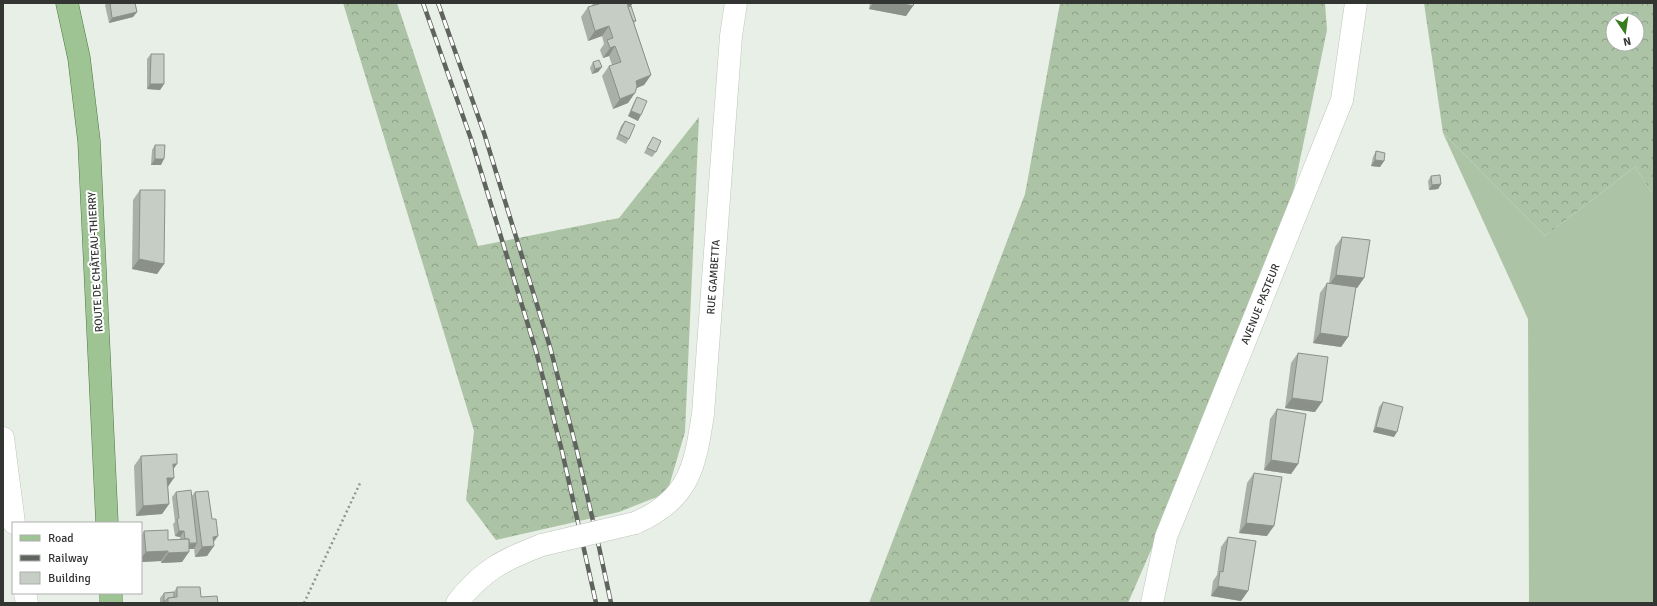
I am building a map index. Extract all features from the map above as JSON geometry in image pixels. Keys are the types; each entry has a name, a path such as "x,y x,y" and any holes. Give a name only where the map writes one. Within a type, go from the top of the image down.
{"main road":[{"name":"ROUTE DE CHÂTEAU-THIERRY","path":"67,3 79,58 89,141 107,522"}],"street":[{"name":"RUE GAMBETTA","path":"457,603 476,581 496,566 514,556 542,545 635,523 653,515 668,504 680,492 689,475 698,445 703,414 731,36 736,3"},
{"name":"AVENUE PASTEUR","path":"1152,603 1166,537 1342,100 1356,3"},
{"path":"3,438 14,522"}],"path":[{"path":"304,603 361,481"}],"green space":[{"path":"343,3 397,3 478,246 619,218 699,117 685,432 667,493 619,512 496,540 466,500 474,431"},
{"path":"1060,3 1325,3 1327,30 1281,251 1128,603 869,603 1025,194"},
{"path":"1424,3 1654,3 1654,196 1635,167 1545,236 1443,133"},
{"path":"1443,133 1545,236 1635,167 1654,196 1654,603 1529,603 1528,319"}],"building":[{"path":"110,3 135,3 137,12 112,18"},
{"path":"602,3 627,3 651,75 636,81 637,86 635,93 620,99 609,66 621,62 615,46 610,48 607,40 613,38 609,26 595,31 588,7"},
{"path":"899,3 914,3 913,6"},
{"path":"631,6 636,21 633,21 628,7"},
{"path":"151,54 164,54 164,84 150,84"},
{"path":"599,60 602,67 595,69 593,62"},
{"path":"637,97 647,101 641,115 631,111"},
{"path":"625,121 635,125 629,139 619,134"},
{"path":"653,137 661,141 656,152 647,148"},
{"path":"155,145 165,145 164,159 155,159"},
{"path":"1376,151 1385,153 1384,161 1375,160"},
{"path":"1440,175 1441,184 1432,185 1431,176"},
{"path":"140,190 165,190 164,264 139,259"},
{"path":"1342,237 1370,240 1364,278 1336,275"},
{"path":"1327,283 1356,287 1348,337 1320,333"},
{"path":"1298,353 1328,357 1322,402 1292,398"},
{"path":"1383,402 1403,407 1397,432 1376,427"},
{"path":"1277,409 1306,414 1298,464 1271,460"},
{"path":"177,454 177,464 173,464 174,478 167,478 169,504 143,506 141,456"},
{"path":"1254,473 1282,477 1274,526 1246,523"},
{"path":"191,490 197,543 189,543 189,539 185,539 184,531 179,531 177,519 179,518 176,492"},
{"path":"208,491 212,519 216,519 218,536 213,537 214,546 202,547 195,492"},
{"path":"168,530 168,540 189,539 189,552 146,552 144,531"},
{"path":"1228,537 1256,541 1248,591 1218,586 1220,571 1223,572"},
{"path":"177,587 200,587 201,597 217,596 218,603 168,603 168,598 177,597"},
{"path":"174,592 174,597 168,598 164,602 164,593"}],"railway":[{"path":"423,3 471,139 536,351 562,451 596,603"},
{"path":"438,3 484,133 550,347 576,447 611,603"}]}
